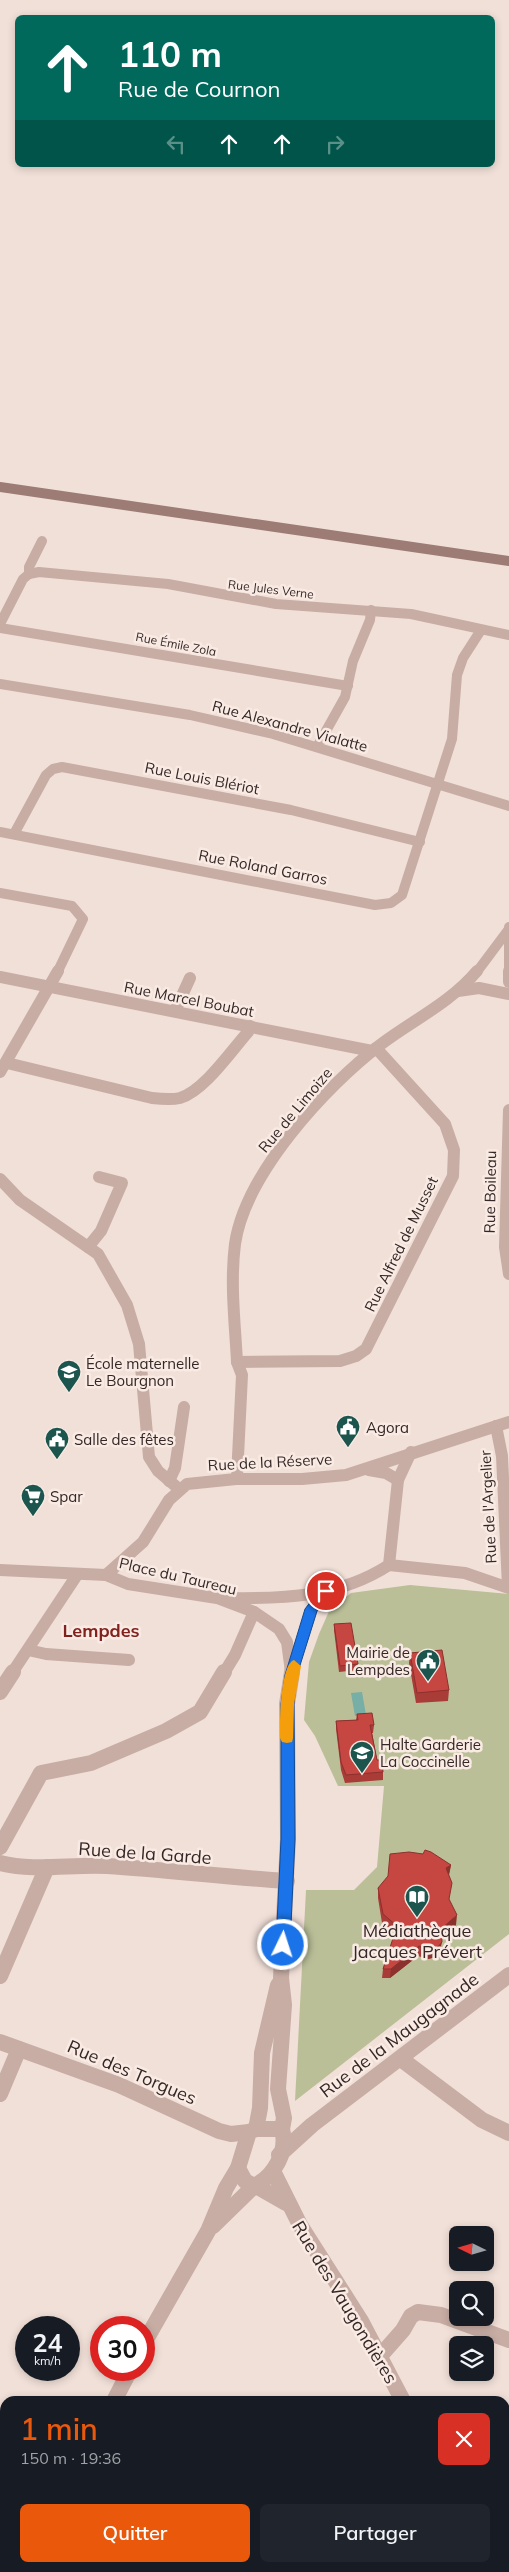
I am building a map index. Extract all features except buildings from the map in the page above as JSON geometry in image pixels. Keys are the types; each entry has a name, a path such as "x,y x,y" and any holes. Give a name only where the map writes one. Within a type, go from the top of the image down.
{"main road":[{"path":"0,487 509,561"}],"street":[{"path":"0,624 23,579 29,574 29,567 42,541"},
{"name":"Rue Jules Verne","path":"29,574 39,572 160,583 276,604 371,610 425,616 509,635"},
{"path":"317,747 340,712 353,661 370,620 371,610"},
{"name":"Rue Émile Zola","path":"0,628 109,644 252,671 348,686"},
{"name":"Rue Roland Garros","path":"0,832 375,905 391,903 402,895 452,739 457,675 463,658 481,630"},
{"name":"Rue Alexandre Vialatte","path":"0,684 190,715 317,747 509,806"},
{"name":"Rue Louis Blériot","path":"14,834 46,775 53,769 62,767 290,810 420,842"},
{"path":"0,893 72,906 83,919 50,986 4,1067 152,1098 174,1099 182,1097 196,1088 248,1032 250,1026"},
{"path":"509,928 509,982"},
{"name":"Rue de Limoize","path":"237,1478 242,1375 237,1362 235,1249 238,1230 247,1206 269,1166 295,1131 327,1094 374,1049 458,991 484,964 509,928"},
{"path":"484,964 497,964 509,970"},
{"name":"Rue Marcel Boubat","path":"0,976 175,1012 374,1049"},
{"path":"175,1012 190,978"},
{"path":"458,991 479,988 509,994"},
{"name":"Rue Alfred de Musset","path":"237,1362 340,1361 353,1358 363,1352 369,1346 453,1176 455,1160 452,1139 446,1124 374,1049"},
{"name":"Rue Boileau","path":"508,1118 505,1246 509,1274"},
{"path":"88,1247 102,1231 122,1183 99,1177"},
{"path":"0,1179 20,1200 98,1254 107,1268 133,1322 139,1344 149,1458 158,1471 174,1485"},
{"path":"0,1570 106,1575 142,1544 174,1485 184,1407"},
{"name":"Rue de la Réserve","path":"174,1485 237,1478 345,1475 369,1470 411,1452 502,1424"},
{"name":"Rue de l'Argelier","path":"502,1424 502,1456 506,1483 508,1587"},
{"path":"389,1565 398,1480 411,1452"},
{"name":"Rue de la Réserve","path":"369,1470 386,1473 398,1480"},
{"path":"217,1598 285,1598 326,1591 374,1577 389,1565 465,1573 508,1587"},
{"path":"0,1692 77,1575"},
{"name":"Place du Taureau","path":"106,1575 128,1584 217,1598 254,1612 279,1629 287,1642 291,1675"},
{"path":"208,2231 273,2171 284,2139 282,2131 284,2118 278,2089 284,2005 281,1978 287,1881 286,1721 291,1675 312,1609 326,1591"},
{"path":"0,1847 37,1777 41,1773 91,1762 200,1712 235,1655 254,1612"},
{"path":"28,1650 46,1654 129,1660"},
{"name":"Rue de la Garde","path":"0,1863 11,1866 106,1866 198,1876 287,1881"},
{"path":"0,1976 47,1867"},
{"name":"Rue de la Maugagnade","path":"279,2155 312,2125 509,1975"},
{"path":"155,2325 208,2231 226,2188 238,2168 252,2131 260,2108 262,2054 281,1978"},
{"name":"Rue des Torgues","path":"0,2042 119,2086 219,2131 231,2134 252,2131 282,2131"},
{"path":"0,2094 19,2049"},
{"path":"401,2059 482,2120 509,2133"},
{"name":"Rue de la Maugagnade","path":"282,2131 312,2125"},
{"path":"238,2168 245,2182 286,2203"},
{"name":"Rue des Vaugondières","path":"273,2171 286,2203 321,2263 381,2354 401,2396"},
{"path":"381,2354 402,2330 411,2316 418,2312 441,2315 509,2340"},
{"path":"117,2396 124,2381"}],"green space":[{"path":"410,1585 509,1594 509,1934 295,2101 306,1890 354,1890 377,1867 384,1786 338,1786 315,1736 304,1720 309,1662 330,1609 351,1593"}],"water":[{"path":"362,1692 366,1715 355,1716 351,1693"}],"slow traffic":[{"path":"287,1738 287,1704 294,1666"}],"place":[{"name":"École maternelle Le Bourgnon","path":"69,1393"},
{"name":"Agora","path":"348,1448"},
{"name":"Salle des fêtes","path":"57,1460"},
{"name":"Spar","path":"33,1517"},
{"name":"Mairie de Lempdes","path":"428,1682"},
{"name":"Halte Garderie La Coccinelle","path":"362,1774"},
{"name":"Médiathèque Jacques Prévert","path":"417,1918"}],"district":[{"name":"Lempdes","path":"101,1630"}],"route":[{"path":"283,1945 288,1839 287,1704 291,1675 312,1609 326,1591"}]}
